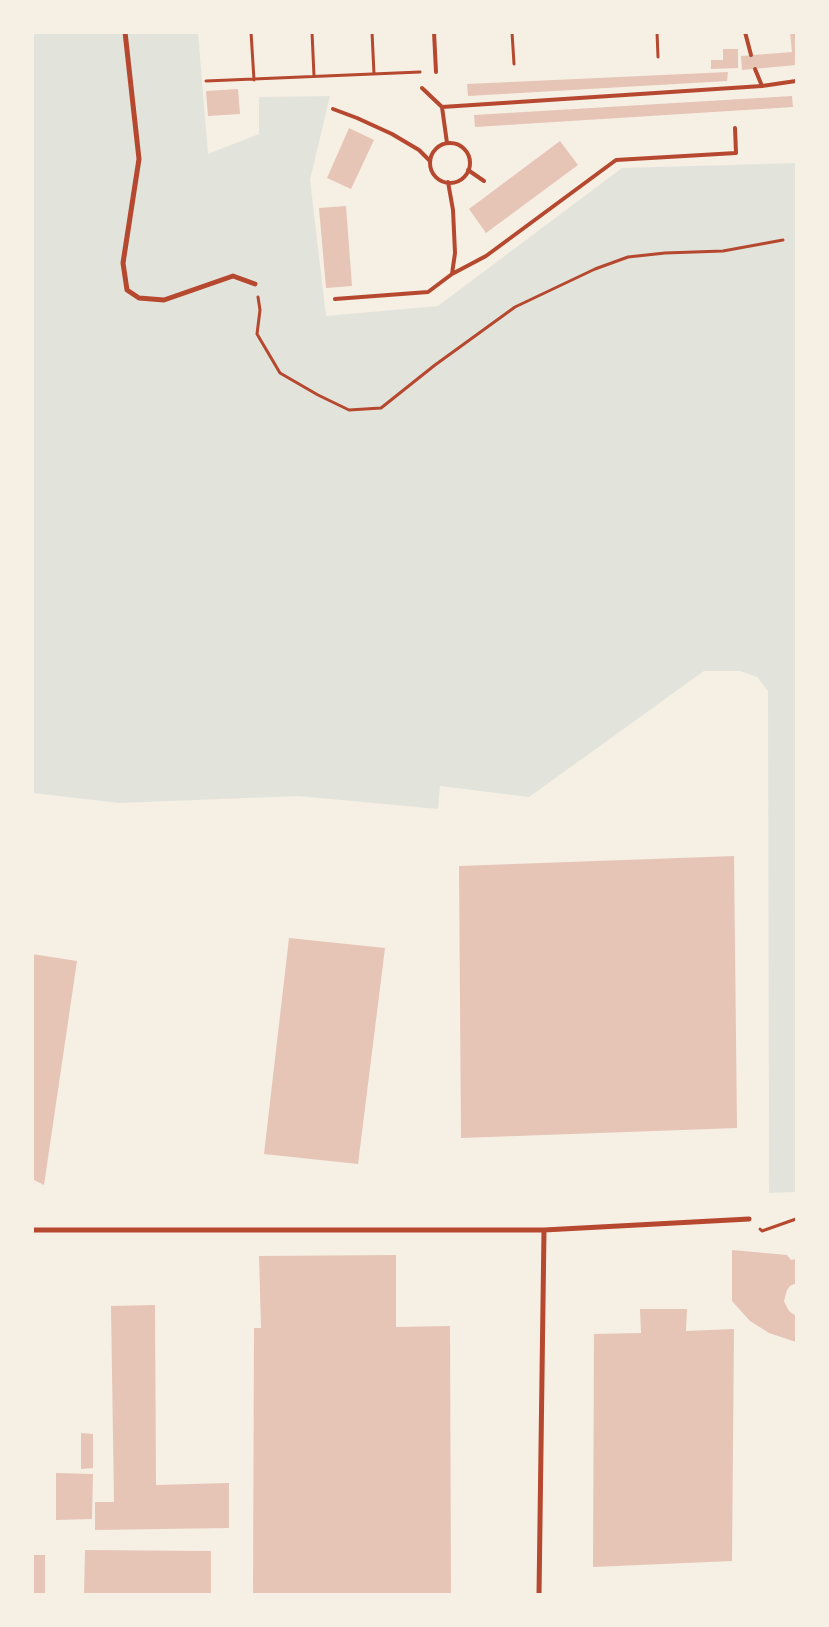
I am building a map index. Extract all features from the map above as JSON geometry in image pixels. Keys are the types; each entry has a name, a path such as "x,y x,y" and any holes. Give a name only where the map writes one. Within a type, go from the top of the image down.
{"street":[{"path":"125,32 139,159 123,263 127,290 139,298 164,300 233,276 256,284"},
{"path":"32,1230 544,1230 749,1219"},
{"path":"539,1594 544,1230"}],"lane":[{"path":"434,32 436,72"},
{"path":"745,32 751,55"},
{"path":"755,68 762,86"},
{"path":"442,107 762,86 796,81"},
{"path":"422,88 442,107 446,143"},
{"path":"333,109 392,134 419,150 430,161"},
{"path":"335,299 428,292 452,274 486,256 616,160 736,153 735,128"},
{"path":"446,143 460,145 465,150 470,163 468,170 460,179 448,182 442,181 432,173 430,161 434,149 446,143"},
{"path":"468,170 484,181"},
{"path":"448,182 453,210 455,253 452,274"}],"path":[{"path":"251,32 254,80"},
{"path":"312,32 314,76"},
{"path":"372,32 374,74"},
{"path":"512,32 514,64"},
{"path":"657,32 658,57"},
{"path":"206,81 436,72"},
{"path":"256,284 260,310 257,334 280,373 349,410 381,408 435,365 515,307 595,268 628,258 664,253 723,251 783,240"},
{"path":"762,1231 796,1219"}],"shaded area":[{"path":"33,33 198,33 208,154 259,134 259,97 330,96 310,180 326,316 438,306 622,168 796,163 796,1192 769,1193 768,691 757,677 740,671 704,671 529,797 440,786 438,809 298,796 119,803 33,793"}],"building":[{"path":"790,32 796,32 796,65 742,70 741,56 792,52"},
{"path":"723,49 738,49 738,68 711,69 711,60 723,60"},
{"path":"728,72 727,81 468,96 467,84"},
{"path":"238,89 240,114 208,116 206,91"},
{"path":"792,96 793,107 475,127 474,115"},
{"path":"349,128 374,140 351,189 327,178"},
{"path":"560,141 578,165 486,233 469,209"},
{"path":"346,206 352,286 326,288 319,208"},
{"path":"734,856 737,1128 461,1138 459,866"},
{"path":"289,938 385,948 358,1164 264,1154"},
{"path":"32,954 77,961 44,1185 32,1179"},
{"path":"732,1250 787,1255 791,1260 796,1259 796,1283 787,1290 784,1301 789,1311 796,1316 796,1342 769,1333 750,1321 732,1301"},
{"path":"396,1255 396,1327 450,1326 451,1594 253,1594 254,1328 261,1328 259,1256"},
{"path":"155,1305 156,1485 229,1483 229,1528 95,1530 95,1502 114,1502 111,1306"},
{"path":"640,1309 687,1309 686,1331 734,1329 732,1561 593,1567 594,1334 641,1333"},
{"path":"81,1433 93,1434 93,1468 81,1469"},
{"path":"56,1473 93,1474 92,1519 56,1520"},
{"path":"85,1550 211,1551 211,1594 84,1594"},
{"path":"32,1555 45,1555 45,1594 32,1594"}]}
